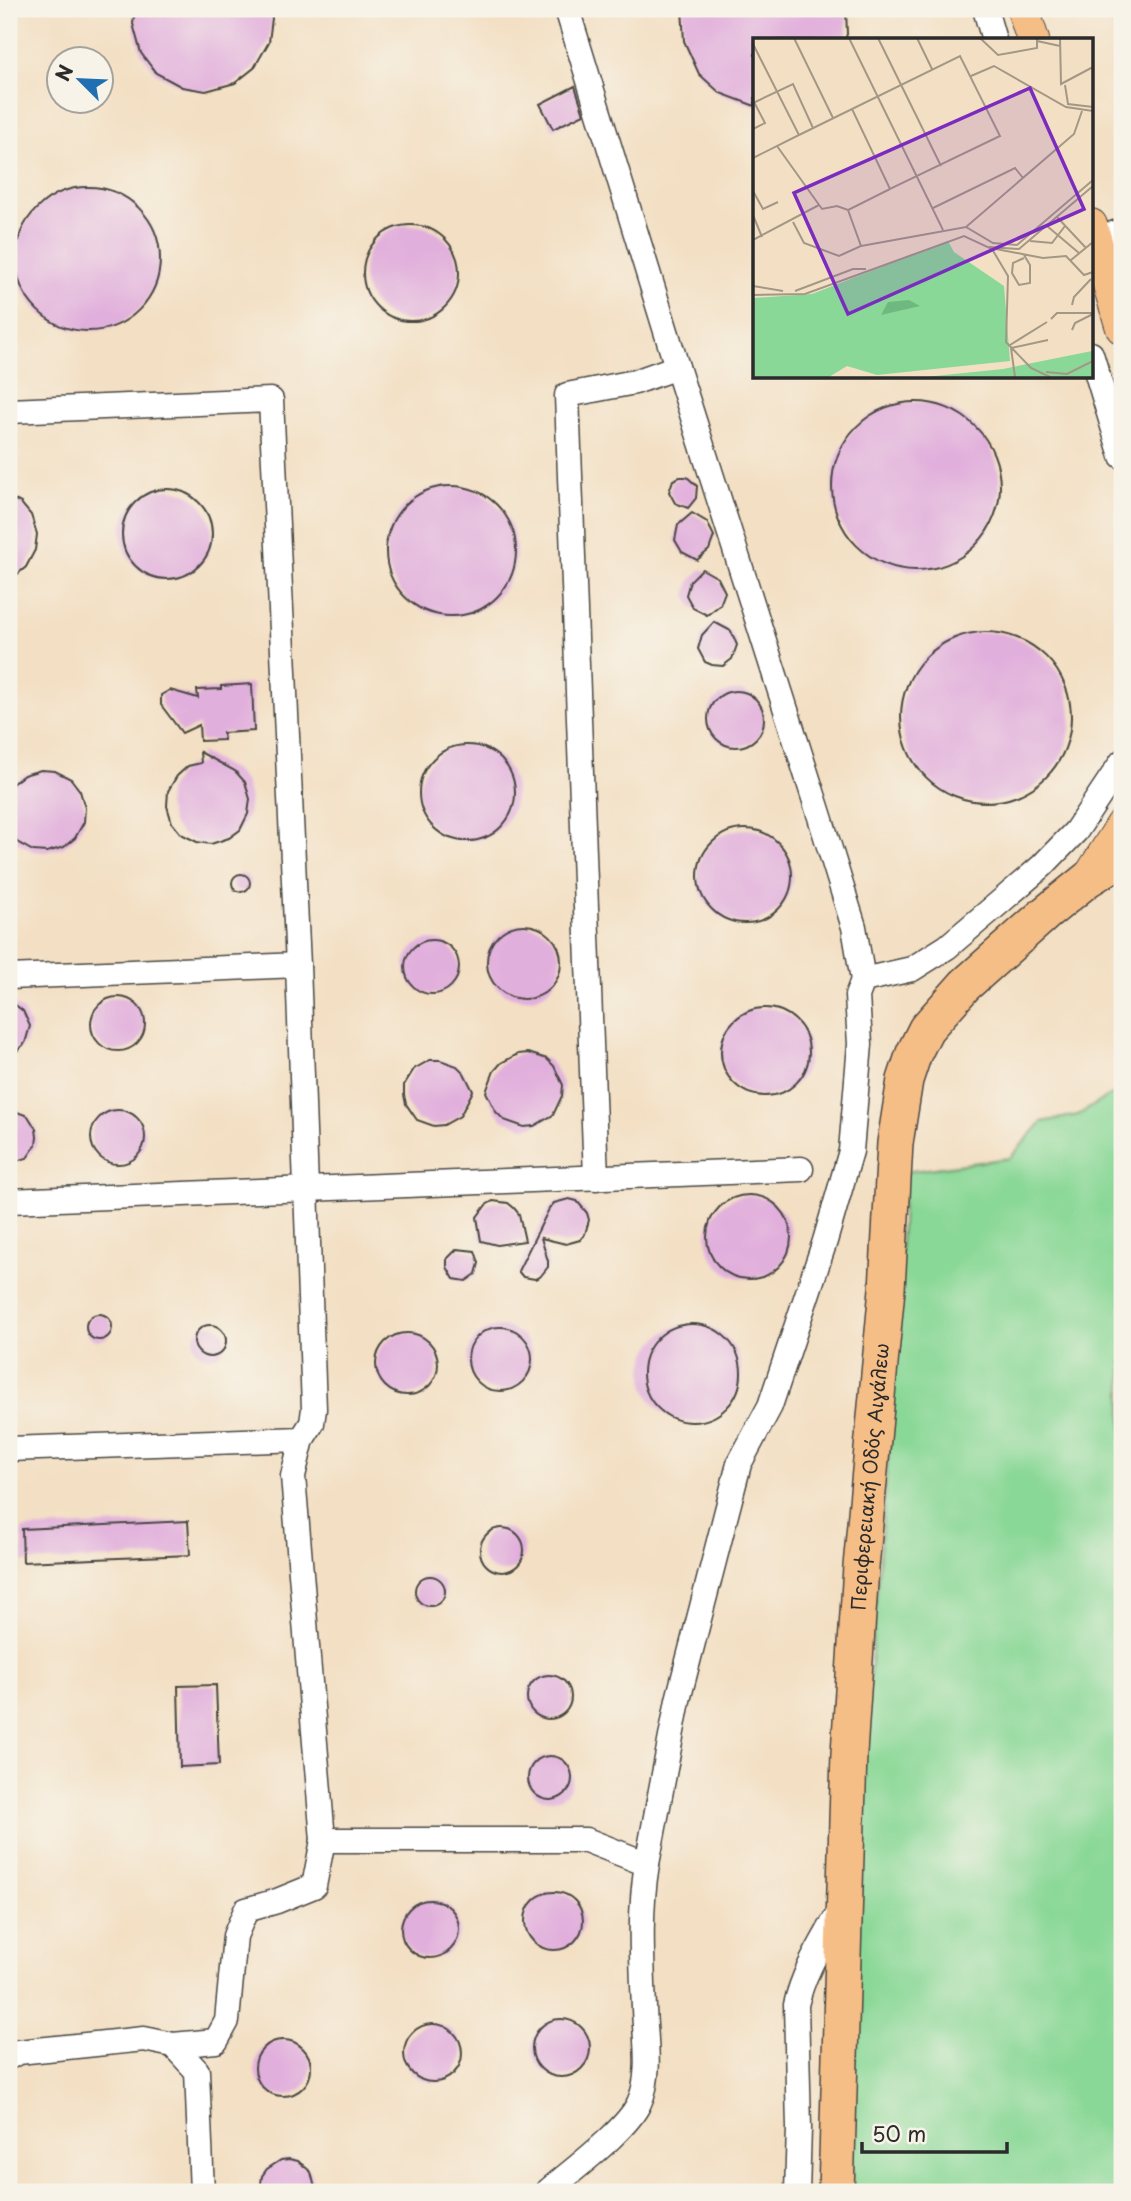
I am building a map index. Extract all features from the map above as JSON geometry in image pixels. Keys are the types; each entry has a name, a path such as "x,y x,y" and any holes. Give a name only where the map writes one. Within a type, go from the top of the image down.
{"highway":[{"name":"Περιφερειακή Οδός Αιγάλεω","path":"836,2192 849,1754 861,1567 887,1289 895,1143 905,1080 926,1029 965,985 1088,879 1122,858"}],"main road":[{"path":"1023,9 1032,38"},
{"path":"1103,232 1122,328"},
{"path":"1088,879 1122,826"}],"street":[{"path":"547,2192 629,2120 640,2102 646,2074 641,1898 678,1700 739,1464 770,1406 825,1241 851,1151 860,1044 857,996 863,980 854,927 567,9"},
{"path":"985,9 993,38"},
{"path":"1092,357 1122,456"},
{"path":"596,1178 566,395 635,382 677,367"},
{"path":"9,411 271,400 298,965 314,1409 312,1423 302,1439 293,1476 323,1840 314,1886 246,1910 236,1936 227,2021 216,2041 173,2045 144,2039 18,2052 9,2057"},
{"path":"863,980 912,969 947,947 1042,866 1076,831 1122,762"},
{"path":"9,977 298,965"},
{"path":"9,1201 801,1170"},
{"path":"9,1449 302,1439"},
{"path":"323,1840 586,1840 647,1864"},
{"path":"797,2192 799,2128 796,2005 808,1968 845,1902"},
{"path":"173,2045 197,2071 202,2192"}],"green space":[{"path":"1122,1088 1122,2192 851,2192 862,1774 890,1433 905,1172 1010,1158 1042,1122 1078,1115"}],"building":[{"path":"135,9 270,9 272,18 269,42 254,68 235,83 206,91 182,87 156,73 141,53 133,24"},
{"path":"682,9 846,9 846,38 753,38 753,105 720,93 699,74 684,41"},
{"path":"575,86 584,114 553,129 540,104"},
{"path":"88,187 115,193 139,208 154,232 160,259 154,286 139,310 115,325 88,331 61,325 37,310 22,286 16,259 22,232 37,208 61,193"},
{"path":"411,225 429,229 445,239 455,255 459,273 455,291 445,307 429,317 411,321 393,317 377,307 367,291 363,273 367,255 377,239 393,229"},
{"path":"916,402 948,408 976,426 994,454 1000,486 994,518 976,546 948,564 916,570 884,564 856,546 838,518 832,486 838,454 856,426 884,408"},
{"path":"687,477 697,486 696,498 688,508 675,503 669,492 673,480"},
{"path":"451,486 476,491 497,505 511,526 516,551 511,576 497,597 476,611 451,616 426,611 405,597 391,576 386,551 391,526 405,505 426,491"},
{"path":"167,489 184,492 199,502 209,517 212,534 209,551 199,566 184,576 167,579 150,576 135,566 125,551 122,534 125,517 135,502 150,492"},
{"path":"9,497 21,503 31,515 37,534 35,550 26,567 9,581"},
{"path":"692,513 707,522 714,536 709,550 697,560 682,552 675,540 678,525"},
{"path":"702,569 718,578 725,592 720,605 707,615 693,608 686,595 690,581"},
{"path":"714,622 731,631 737,645 732,659 723,666 705,662 698,649 702,635"},
{"path":"986,632 1018,639 1046,657 1064,685 1071,717 1064,749 1046,777 1018,795 986,802 954,795 926,777 908,749 901,717 908,685 926,657 954,639"},
{"path":"252,684 254,731 223,733 224,740 200,741 199,725 182,733 161,705 161,695 170,690 198,698 197,690"},
{"path":"736,691 747,693 756,699 762,708 762,730 756,739 747,745 736,747 725,745 716,739 710,730 708,719 710,708 716,699 725,693"},
{"path":"467,745 485,749 501,759 511,775 515,793 511,811 501,827 485,837 467,841 449,837 433,827 423,811 419,793 423,775 433,759 449,749"},
{"path":"200,752 235,771 245,782 250,799 248,814 240,830 229,838 211,844 197,842 181,834 172,823 167,806 168,791 177,776 188,766 201,763"},
{"path":"41,770 55,771 71,779 80,791 85,808 84,822 75,838 64,847 47,852 33,851 17,842 9,832 9,791 12,784 24,775"},
{"path":"745,829 763,833 778,843 788,858 792,876 788,894 778,909 763,919 745,923 727,919 712,909 702,894 698,876 702,858 712,843 727,833"},
{"path":"237,874 245,874 250,883 248,890 237,892 232,887 232,879"},
{"path":"524,925 538,928 550,936 558,948 561,962 558,976 550,988 538,996 524,999 510,996 498,988 490,976 487,962 490,948 498,936 510,928"},
{"path":"432,940 451,948 459,967 451,986 432,994 413,986 405,967 413,948"},
{"path":"118,997 137,1005 145,1024 137,1043 118,1051 99,1043 91,1024 99,1005"},
{"path":"9,1000 23,1011 30,1026 25,1043 9,1059"},
{"path":"765,1008 790,1015 802,1027 809,1052 802,1077 790,1089 765,1096 740,1089 728,1077 721,1052 728,1027 740,1015"},
{"path":"528,1053 547,1059 554,1066 563,1085 562,1096 553,1115 534,1126 524,1127 504,1120 496,1112 486,1092 494,1071 501,1063 518,1054"},
{"path":"430,1060 440,1060 457,1066 464,1073 473,1091 460,1116 444,1125 434,1126 417,1120 406,1104 404,1095 404,1085 414,1069"},
{"path":"9,1109 28,1116 36,1129 37,1137 36,1145 27,1158 9,1163"},
{"path":"118,1110 137,1118 145,1137 137,1156 118,1164 99,1156 91,1137 99,1118"},
{"path":"749,1195 772,1202 784,1214 791,1237 784,1260 772,1272 749,1279 726,1272 714,1260 707,1237 714,1214 726,1202"},
{"path":"569,1199 577,1201 587,1213 589,1220 585,1234 580,1240 566,1244 541,1238 548,1267 535,1279 523,1277 518,1271 549,1209 554,1203"},
{"path":"493,1201 508,1203 519,1214 525,1241 497,1245 481,1241 477,1217 486,1205"},
{"path":"457,1249 475,1251 479,1263 476,1274 466,1281 454,1279 447,1267 447,1259"},
{"path":"99,1314 108,1318 112,1327 108,1336 99,1340 90,1336 86,1327 90,1318"},
{"path":"692,1324 711,1328 727,1338 737,1354 741,1373 737,1392 727,1408 711,1418 692,1422 673,1418 657,1408 647,1392 643,1373 647,1354 657,1338 673,1328"},
{"path":"210,1325 221,1330 226,1341 221,1352 210,1357 199,1352 194,1341 199,1330"},
{"path":"500,1327 518,1333 526,1341 532,1359 526,1377 518,1385 500,1391 482,1385 474,1377 468,1359 474,1341 482,1333"},
{"path":"407,1333 429,1342 438,1364 429,1386 407,1395 385,1386 376,1364 385,1342"},
{"path":"188,1521 190,1555 23,1562 22,1529"},
{"path":"502,1528 518,1534 524,1550 518,1566 502,1572 486,1566 480,1550 486,1534"},
{"path":"430,1576 441,1580 445,1591 441,1602 430,1606 419,1602 415,1591 419,1580"},
{"path":"549,1675 565,1681 571,1697 565,1713 549,1719 533,1713 527,1697 533,1681"},
{"path":"216,1685 219,1765 180,1767 178,1686"},
{"path":"550,1756 566,1762 572,1778 566,1794 550,1800 534,1794 528,1778 534,1762"},
{"path":"554,1892 565,1894 578,1905 583,1921 581,1932 570,1945 554,1950 543,1948 530,1937 525,1921 527,1910 538,1897"},
{"path":"430,1900 441,1902 454,1913 459,1929 457,1940 446,1953 430,1958 419,1956 406,1945 401,1929 403,1918 414,1905"},
{"path":"561,2019 572,2021 585,2032 590,2048 588,2059 577,2072 561,2077 550,2075 537,2064 532,2048 534,2037 545,2024"},
{"path":"433,2024 444,2026 457,2037 462,2053 460,2064 449,2077 433,2082 422,2080 409,2069 404,2053 406,2042 417,2029"},
{"path":"283,2040 294,2042 303,2048 309,2057 309,2079 303,2088 294,2094 283,2096 272,2094 263,2088 257,2079 255,2068 257,2057 263,2048 272,2042"},
{"path":"281,2160 298,2161 311,2172 316,2192 260,2192 262,2176 267,2169"}]}
